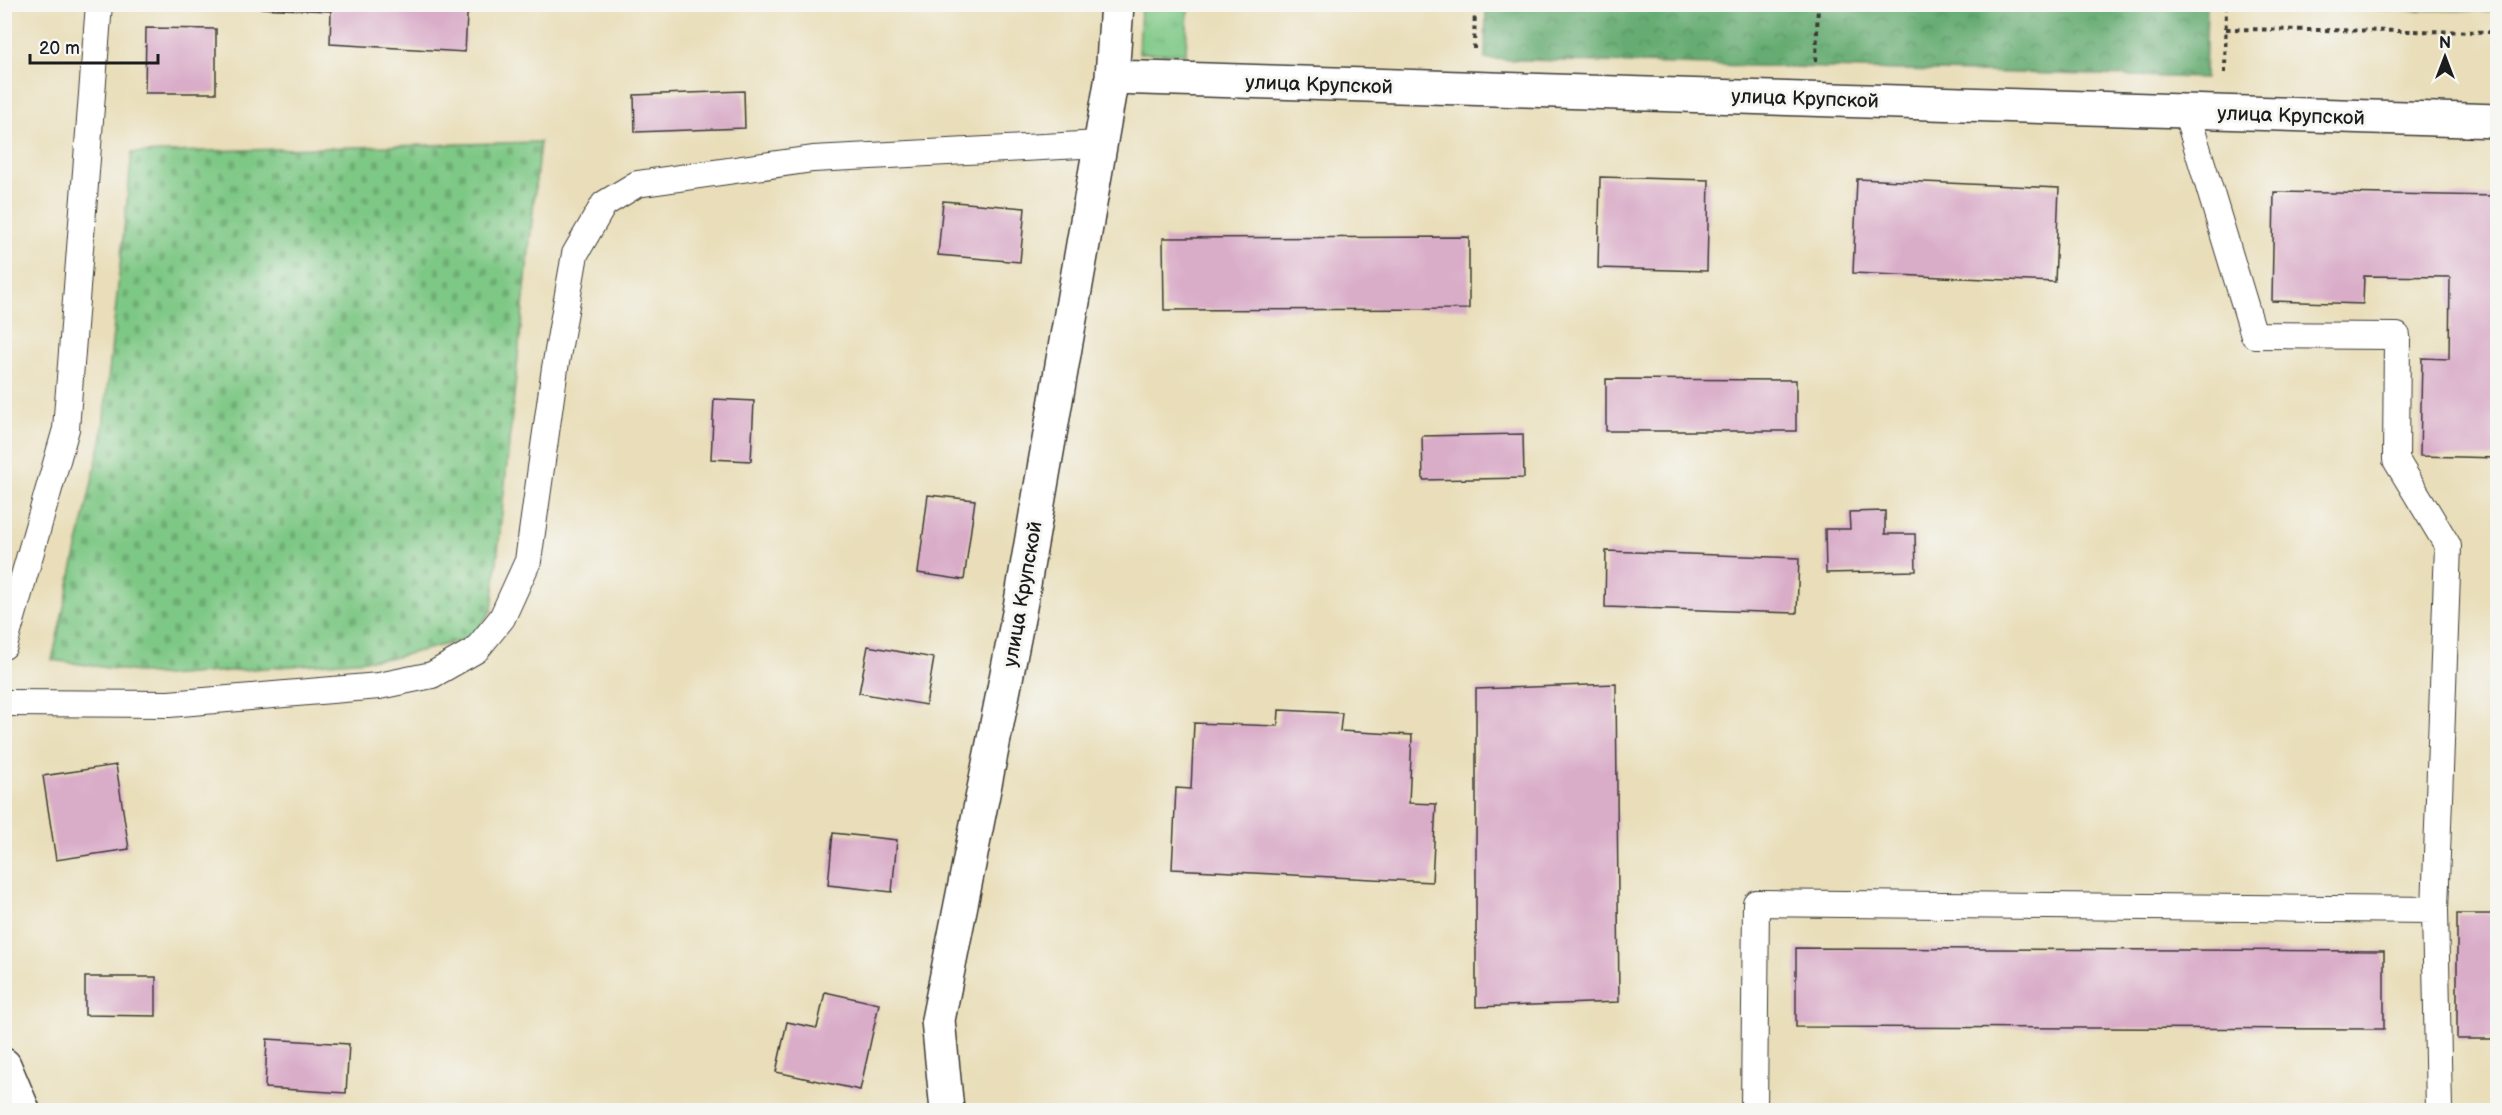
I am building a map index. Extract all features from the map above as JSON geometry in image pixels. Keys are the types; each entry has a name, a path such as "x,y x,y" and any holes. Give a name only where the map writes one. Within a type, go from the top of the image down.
{"street":[{"name":"улица Крупской","path":"947,1110 938,1020 1019,613 1112,77 1117,4"},
{"name":"улица Крупской","path":"1112,77 2498,121"},
{"path":"4,1065 23,1110"}],"lane":[{"path":"4,646 66,429 99,4"},
{"path":"2186,111 2254,335 2397,336 2396,460 2448,546 2435,910 2439,1110"},
{"path":"4,704 169,704 379,686 432,675 476,650 502,618 528,561 555,368 575,254 604,204 638,184 813,159 1100,144"},
{"path":"1754,1110 1756,903 2435,910"}],"path":[{"path":"1815,98 1818,4"},
{"path":"2224,113 2226,4"},
{"path":"2226,29 2498,32"}],"green space":[{"path":"2497,4 2498,11 2245,8 2245,5"},
{"path":"1141,5 1188,5 1186,54 1139,53"},
{"path":"1486,5 2207,5 2205,78 1485,59"},
{"path":"540,142 492,610 471,638 392,658 166,676 52,660 102,437 132,153"}],"building":[{"path":"255,4 482,4 467,15 465,52 330,44 331,11 255,8"},
{"path":"146,28 216,29 216,93 145,93"},
{"path":"744,91 745,128 635,132 634,95"},
{"path":"1600,177 1709,180 1707,271 1598,268"},
{"path":"1857,179 2059,188 2055,282 1853,273"},
{"path":"2274,192 2498,196 2498,458 2420,456 2422,358 2449,359 2450,277 2364,276 2363,304 2272,301"},
{"path":"943,201 1025,208 1020,262 938,255"},
{"path":"1469,237 1469,309 1164,310 1163,238"},
{"path":"1606,379 1796,380 1796,431 1606,431"},
{"path":"714,399 754,401 751,461 711,459"},
{"path":"1523,434 1524,478 1423,480 1422,436"},
{"path":"928,495 975,500 964,580 918,573"},
{"path":"1885,511 1885,534 1915,534 1916,571 1826,573 1825,529 1850,529 1849,512"},
{"path":"1606,551 1799,558 1797,613 1605,607"},
{"path":"868,646 934,658 926,705 859,693"},
{"path":"1616,684 1619,1002 1476,1007 1476,689"},
{"path":"1279,710 1342,713 1340,731 1412,735 1409,803 1436,804 1432,882 1172,869 1176,788 1191,789 1194,723 1278,726"},
{"path":"116,765 129,849 56,860 43,776"},
{"path":"833,833 897,840 892,892 828,885"},
{"path":"2457,914 2498,914 2498,1039 2457,1039"},
{"path":"1796,948 2384,951 2384,1029 1796,1027"},
{"path":"85,977 156,977 156,1016 85,1015"},
{"path":"825,992 879,1004 860,1090 776,1072 787,1022 817,1028"},
{"path":"267,1039 349,1044 346,1093 265,1088"}]}
